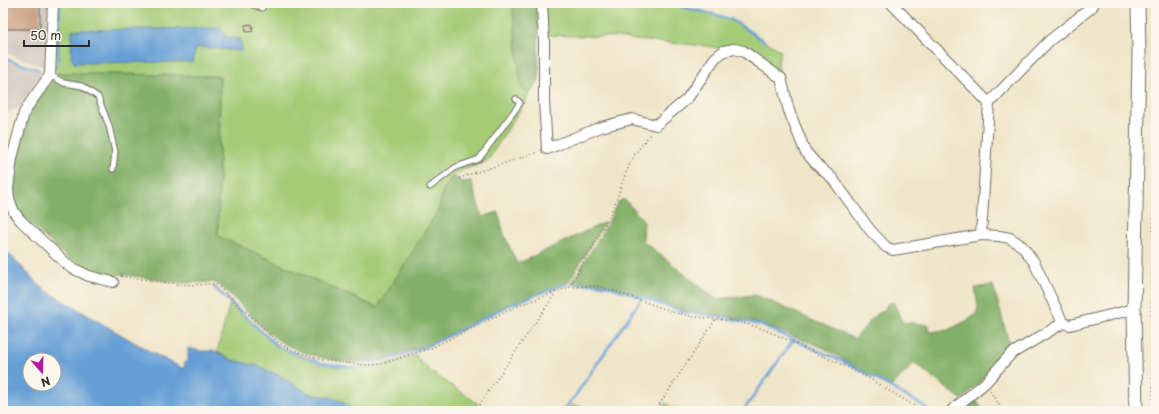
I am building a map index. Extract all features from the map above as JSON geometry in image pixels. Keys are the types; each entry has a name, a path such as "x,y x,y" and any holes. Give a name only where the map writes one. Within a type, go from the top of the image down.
{"street":[{"path":"53,3 50,75 24,113 12,158 8,188 9,199 14,212 21,221 70,267 89,276 113,282"},
{"path":"542,3 544,42 544,101 547,149 600,127 632,118 656,125 687,100 715,58 724,51 734,49 743,51 781,78 789,111 805,151 818,166 832,178 870,230 886,247 893,250 981,235 1010,238 1022,246 1034,262 1062,323"},
{"path":"891,3 989,103"},
{"path":"981,235 989,103 1049,41 1092,7 1094,3"},
{"path":"1136,411 1134,308 1139,55 1138,3"},
{"path":"951,411 985,383 1011,354 1062,323 1070,325 1134,308"}],"lane":[{"path":"251,3 262,8"},
{"path":"50,75 64,83 82,86 98,97 109,126 115,152 113,169"},
{"path":"430,187 456,167 479,159 520,102 516,98"}],"path":[{"path":"1155,3 1156,16"},
{"path":"568,287 606,224 626,172 635,154 656,125"},
{"path":"459,178 547,149"},
{"path":"1154,411 1151,357 1156,164"},
{"path":"113,282 121,276 183,285 216,284 278,342 290,349 321,360 364,365 381,364 431,348 515,307 568,287 597,286 676,313 695,317 735,321 779,336 860,373 923,411"},
{"path":"479,405 555,292"},
{"path":"655,411 716,319"},
{"path":"985,383 1003,411"}],"shaded area":[{"path":"3,3 48,3 46,68 3,52"},
{"path":"3,60 42,73 20,107 3,115"}],"green space":[{"path":"55,3 537,3 539,80 488,160 462,170 452,177 443,190 439,209 378,308 218,236 220,76 57,73 53,65"},
{"path":"512,3 537,3 539,80 530,94 521,88"},
{"path":"544,3 667,3 732,20 781,51 778,61 779,73 734,46 728,45 724,49 616,37 546,35"},
{"path":"57,73 220,76 218,236 377,308 439,209 443,190 453,176 462,182 471,181 482,217 498,212 504,234 517,264 605,222 568,283 505,306 435,342 382,360 359,361 359,363 311,355 289,346 269,333 218,284 213,282 181,283 120,274 113,278 75,265 19,213 13,197 13,188 16,162 29,111"},
{"path":"624,199 644,221 643,241 716,299 756,295 855,339 874,316 884,310 890,303 894,303 902,322 928,325 929,332 948,330 970,319 976,314 978,307 975,288 993,285 1011,350 962,400 914,363 891,387 822,347 755,322 727,316 688,312 600,283 572,283 608,223 618,202"},
{"path":"230,302 277,346 321,363 357,368 381,365 416,355 419,361 433,373 477,403 476,407 481,411 354,411 343,402 330,397 312,395 280,376 258,366 232,360 217,352"},
{"path":"972,396 984,411 954,411"},
{"path":"664,404 667,404 677,411 657,411"},
{"path":"572,405 595,410 597,411 563,411"}],"water":[{"path":"222,28 225,37 241,39 241,51 199,47 195,50 193,61 191,62 74,63 71,58 72,30"},
{"path":"3,248 40,286 48,292 156,355 184,369 185,362 188,360 188,348 201,351 214,351 232,360 258,366 280,376 312,395 330,397 343,402 354,411 3,411"}],"building":[{"path":"3,3 40,3 40,29 3,29"},
{"path":"252,24 253,31 246,32 245,25"}],"waterway":[{"path":"56,67 58,66 60,3"},
{"path":"665,3 732,20 766,42"},
{"path":"3,58 39,70"},
{"path":"360,362 378,361 415,351 504,308 566,284"},
{"path":"573,284 596,284 608,286 684,312 727,318 760,325 853,366 927,408"},
{"path":"214,287 277,346 321,363 357,368"},
{"path":"561,411 573,399 642,298"},
{"path":"743,411 794,339"}]}
